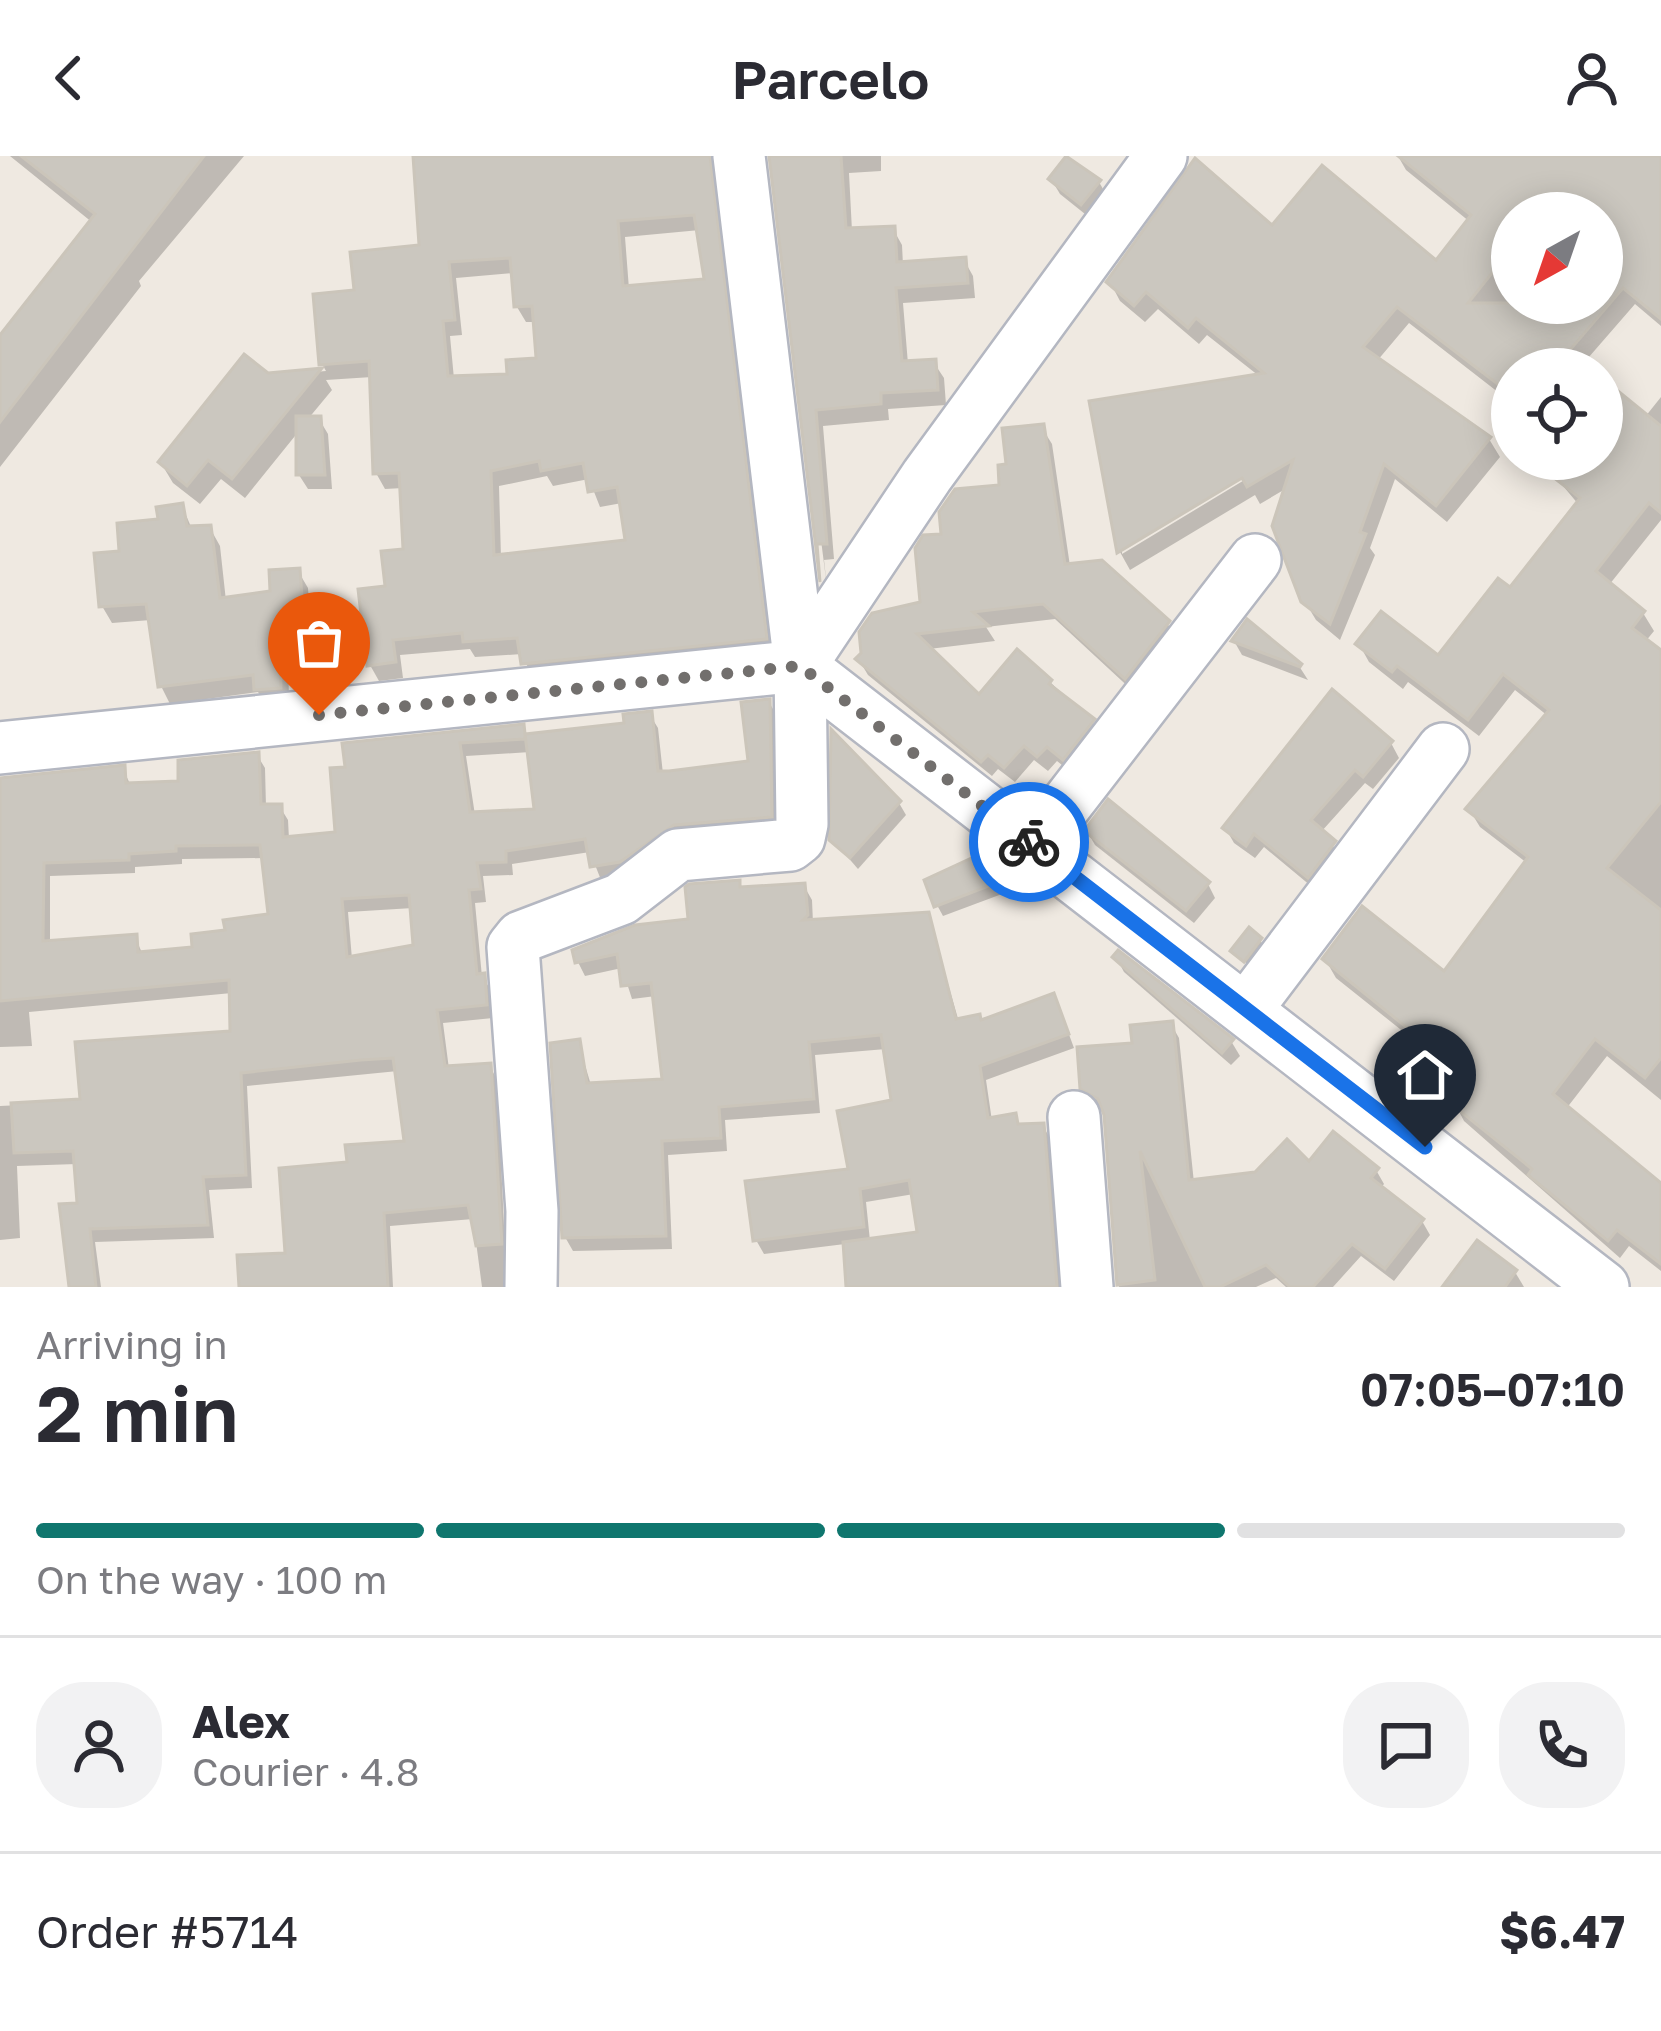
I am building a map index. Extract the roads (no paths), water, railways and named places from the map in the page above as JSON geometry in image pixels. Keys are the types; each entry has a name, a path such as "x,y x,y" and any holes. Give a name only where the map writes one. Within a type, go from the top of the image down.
{"street":[{"path":"531,1287 532,1211 513,947 521,937 621,899 678,855 790,845 799,838 800,666 739,156"},
{"path":"800,666 940,457 1161,156"},
{"path":"1034,846 1255,560"},
{"path":"0,748 800,666 1247,1007 1603,1287"},
{"path":"1247,1007 1444,748"},
{"path":"1074,1117 1088,1287"}]}
